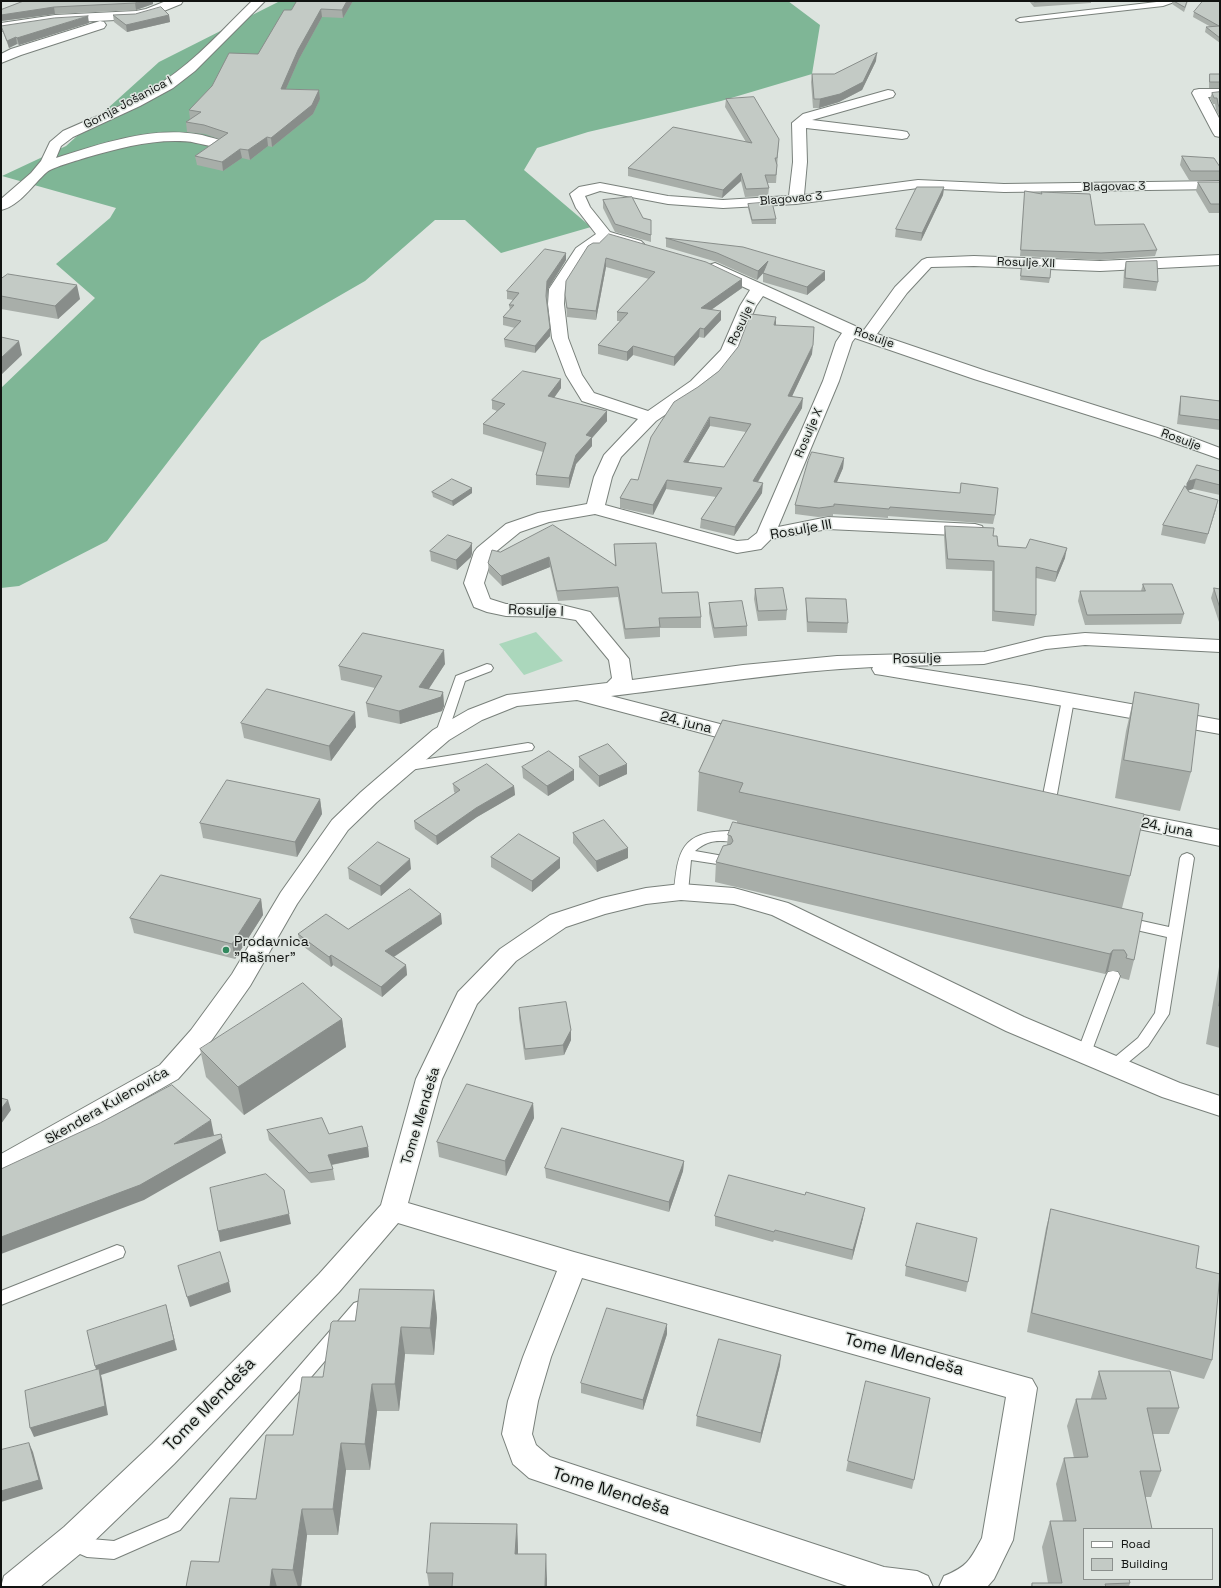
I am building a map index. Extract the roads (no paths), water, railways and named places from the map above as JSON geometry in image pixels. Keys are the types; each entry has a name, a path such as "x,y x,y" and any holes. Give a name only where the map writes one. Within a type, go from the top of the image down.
{"street":[{"path":"1,59 83,30 150,12 177,1"},
{"name":"Gornja Jošanica I","path":"1,206 19,192 42,168 47,162 54,146 59,141 68,134 135,103 168,85 190,68 259,1"},
{"path":"1,27 55,19 136,15"},
{"path":"1220,93 1199,93 1220,133"},
{"path":"799,123 808,117 888,94"},
{"path":"799,123 902,135"},
{"path":"796,200 799,183 800,160 799,123"},
{"path":"42,168 90,151 154,138 184,137 215,143"},
{"name":"Blagovac 3","path":"605,235 583,208 577,194 580,192 593,187 600,187 668,200 723,204 796,200 918,184 1004,188 1220,185"},
{"path":"648,248 605,235 581,251 557,289 556,304 560,338 574,375 588,397 650,417"},
{"name":"Rosulje XII","path":"860,333 927,263 974,261 1100,266 1220,260"},
{"path":"704,264 759,289"},
{"name":"Rosulje I","path":"613,689 622,679 619,659 583,616 574,613 546,610 512,612 490,608 481,603 474,583 484,552 513,528 545,517 595,508 603,477 612,455 650,417 697,385 729,352 748,306 759,289"},
{"name":"Rosulje","path":"759,289 860,333 980,375 1161,432 1220,454"},
{"name":"Rosulje X","path":"765,536 831,381 844,342 860,333"},
{"name":"Rosulje III","path":"595,508 737,547 754,545 765,536 828,523 990,531"},
{"name":"Rosulje","path":"613,689 742,672 838,662 903,659 984,658 1045,643 1085,639 1220,646"},
{"path":"838,662 1220,727"},
{"path":"576,694 613,689"},
{"name":"Skendera Kulenovića","path":"1,1167 169,1072 200,1037 241,980 289,898 340,825 369,797 441,734 475,715 514,700 576,694"},
{"name":"24. juna","path":"576,694 768,744"},
{"path":"1025,800 1070,809"},
{"name":"24. juna","path":"1093,814 1220,838"},
{"path":"681,892 734,896 780,909 1015,1024 1171,1090 1220,1106"},
{"name":"Tome Mendeša","path":"15,1587 75,1538 163,1454 318,1294 392,1210 429,1079 467,999 508,955 558,921 602,906 646,896 681,892"},
{"name":"Tome Mendeša","path":"392,1210 574,1264 1022,1388 997,1540 983,1568 972,1580 955,1587"},
{"name":"Tome Mendeša","path":"574,1264 537,1357 523,1401 517,1434 524,1454 540,1468 884,1582 917,1587"}],"lane":[{"path":"1020,20 1103,12 1163,4 1173,1"},
{"name":"Skendera Kulenovića","path":"441,734 460,679 487,668"},
{"path":"1048,805 1068,700"},
{"path":"404,767 528,747"},
{"path":"681,892 686,855 695,844 706,838 722,835 759,840"},
{"path":"686,855 724,860"},
{"path":"1114,1066 1143,1042 1162,1014 1187,858"},
{"path":"1114,923 1175,934"},
{"path":"1084,1053 1113,976"},
{"path":"1,1298 117,1252"},
{"path":"75,1538 87,1548 114,1550 174,1524 360,1308"}],"place":[{"name":"Prodavnica \"Rašmer\"","path":"226,950"}]}
